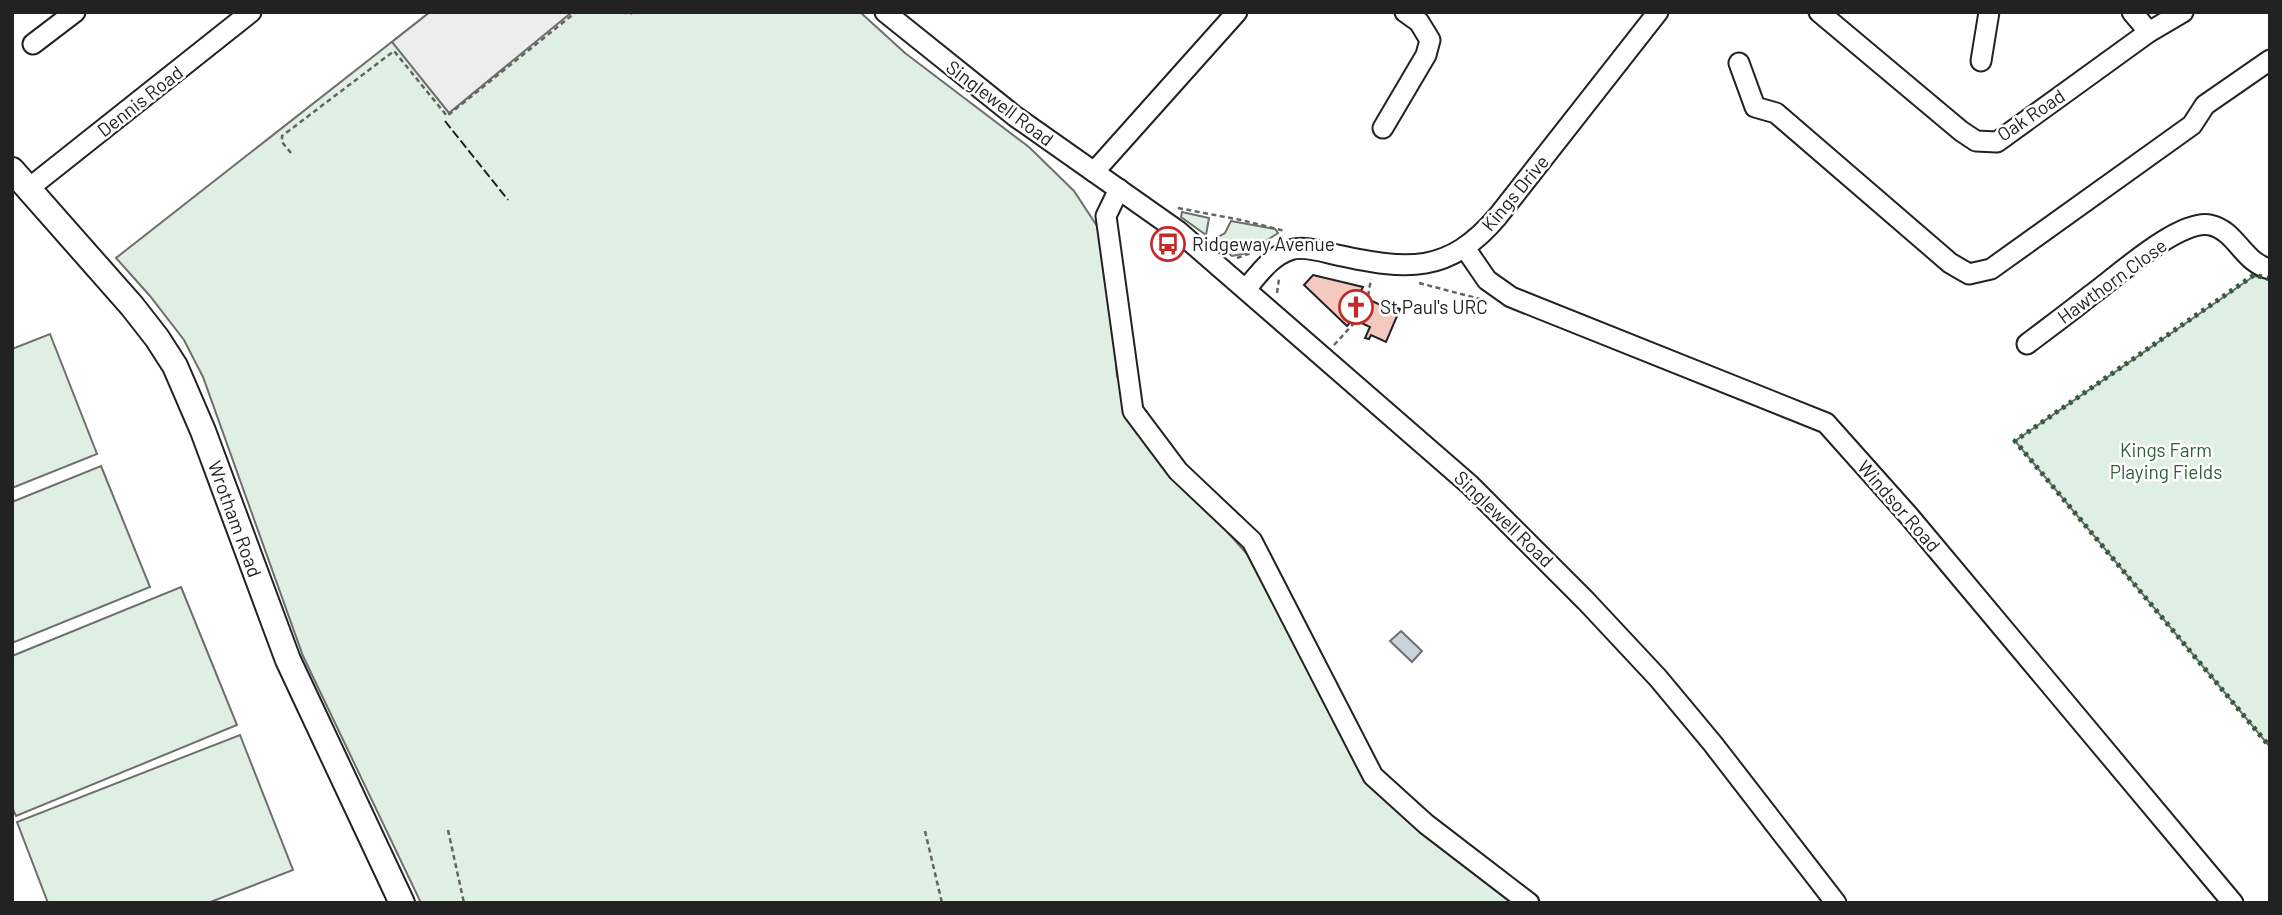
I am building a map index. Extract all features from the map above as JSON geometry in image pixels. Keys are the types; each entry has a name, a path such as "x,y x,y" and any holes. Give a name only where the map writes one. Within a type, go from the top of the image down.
{"main road":[{"name":"Wrotham Road","path":"20,180 132,306 175,366 203,431 292,669 402,903"}],"street":[{"path":"33,44 75,12"},
{"name":"Dennis Road","path":"20,180 251,12"},
{"name":"Singlewell Road","path":"885,12 1016,117 1171,226 1471,485 1609,624 1676,699 1836,903"},
{"path":"1094,172 1237,12"},
{"path":"1383,128 1426,55 1430,40 1419,23 1405,12"},
{"name":"Kings Drive","path":"1246,289 1273,260 1291,250 1320,251 1370,261 1416,266 1449,257 1465,248 1485,232 1658,12"},
{"name":"Oak Road","path":"1819,12 1961,131 1976,141 1997,142 2148,32 2183,12"},
{"path":"1981,61 1989,12"},
{"path":"2132,12 2148,32"},
{"path":"1739,63 1755,107 1776,113 1950,263 1969,274 1991,269 2192,125 2205,105 2270,60"},
{"path":"1119,190 1107,216 1133,411 1178,471 1252,541 1373,776 1426,824 1528,903"},
{"name":"Hawthorn Close","path":"2027,344 2131,263 2189,227 2210,225 2220,229 2250,260 2270,269"},
{"name":"Windsor Road","path":"1465,248 1487,280 1511,297 1826,423 1909,516 2233,903"}],"path":[{"path":"290,153 282,142 282,136 394,51 447,116 576,12"},
{"path":"622,12 629,15 635,12"},
{"path":"1172,207 1296,233"},
{"path":"1279,235 1285,231"},
{"path":"1230,258 1243,257 1258,248"},
{"path":"1278,298 1277,287 1281,275"},
{"path":"1368,296 1374,275"},
{"path":"1418,283 1484,300"},
{"path":"1338,353 1332,348 1356,321"},
{"path":"448,830 464,903"},
{"path":"925,831 942,903"}],"green space":[{"path":"430,12 860,12 905,53 1029,147 1074,191 1097,226 1108,251 1117,376 1134,419 1176,475 1266,575 1359,769 1394,808 1414,825 1521,903 421,903 303,656 203,377 184,340 116,258"},
{"path":"1182,212 1209,218 1206,235 1181,217"},
{"path":"1231,221 1275,229 1278,233 1248,253 1232,256 1211,241 1225,233"},
{"name":"Kings Farm Playing Fields","path":"2254,276 2270,279 2270,747 2015,441"},
{"path":"50,334 97,454 12,488 12,349"},
{"path":"101,466 150,587 12,643 12,502"},
{"path":"181,587 237,725 16,816 12,807 12,656"},
{"path":"240,735 293,870 208,903 48,903 17,822"}],"shaded area":[{"path":"430,12 572,12 449,113 392,42"},
{"path":"1401,631 1422,651 1412,662 1390,641"}],"building":[{"name":"St Paul's URC","path":"1313,275 1363,287 1359,295 1389,309 1391,305 1400,309 1386,342 1371,335 1369,339 1365,338 1370,327 1353,319 1347,326 1304,285"}],"hedge":[{"path":"2270,279 2254,275 2015,441 2270,747"}],"fence":[{"path":"445,121 508,200"}],"place":[{"name":"Ridgeway Avenue","path":"1168,244"},
{"name":"St Paul's URC","path":"1356,307"}]}
